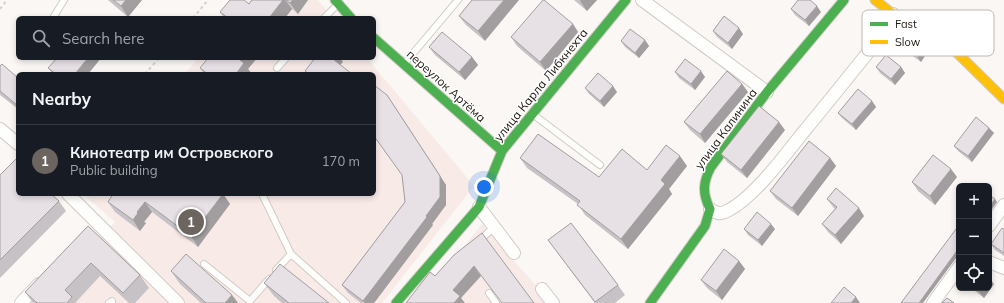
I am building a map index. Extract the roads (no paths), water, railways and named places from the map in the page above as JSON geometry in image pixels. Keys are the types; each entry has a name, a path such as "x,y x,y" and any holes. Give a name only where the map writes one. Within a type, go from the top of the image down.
{"street":[{"name":"улица Карла Либкнехта","path":"396,303 479,207 502,151 626,0"},
{"path":"642,0 767,92"},
{"name":"улица Калинина","path":"710,209 704,197 703,185 706,176 767,92 844,0"},
{"path":"875,0 889,10"},
{"path":"338,1 349,16"},
{"name":"переулок Артёма","path":"376,40 502,151"},
{"path":"650,303 705,226 710,209 721,214 747,196 776,166 865,56"},
{"path":"960,56 1004,99"},
{"path":"0,128 16,142"},
{"path":"70,196 178,303"},
{"path":"992,222 1004,205"},
{"path":"479,207 514,253"},
{"path":"87,234 98,223"},
{"path":"992,263 1004,268"},
{"path":"933,303 956,271"},
{"path":"21,303 49,274"},
{"path":"542,289 553,303"}],"lane":[{"path":"54,16 64,0"},
{"path":"404,64 458,0"},
{"path":"326,16 338,1"},
{"path":"277,68 284,60"},
{"path":"533,114 600,165"},
{"path":"263,196 290,254 346,303"},
{"path":"474,246 494,227"},
{"path":"204,264 252,302 290,254"},
{"path":"339,297 344,290"},
{"path":"489,293 496,303"}],"place":[{"name":"Кинотеатр им Островского","path":"191,222"}]}
